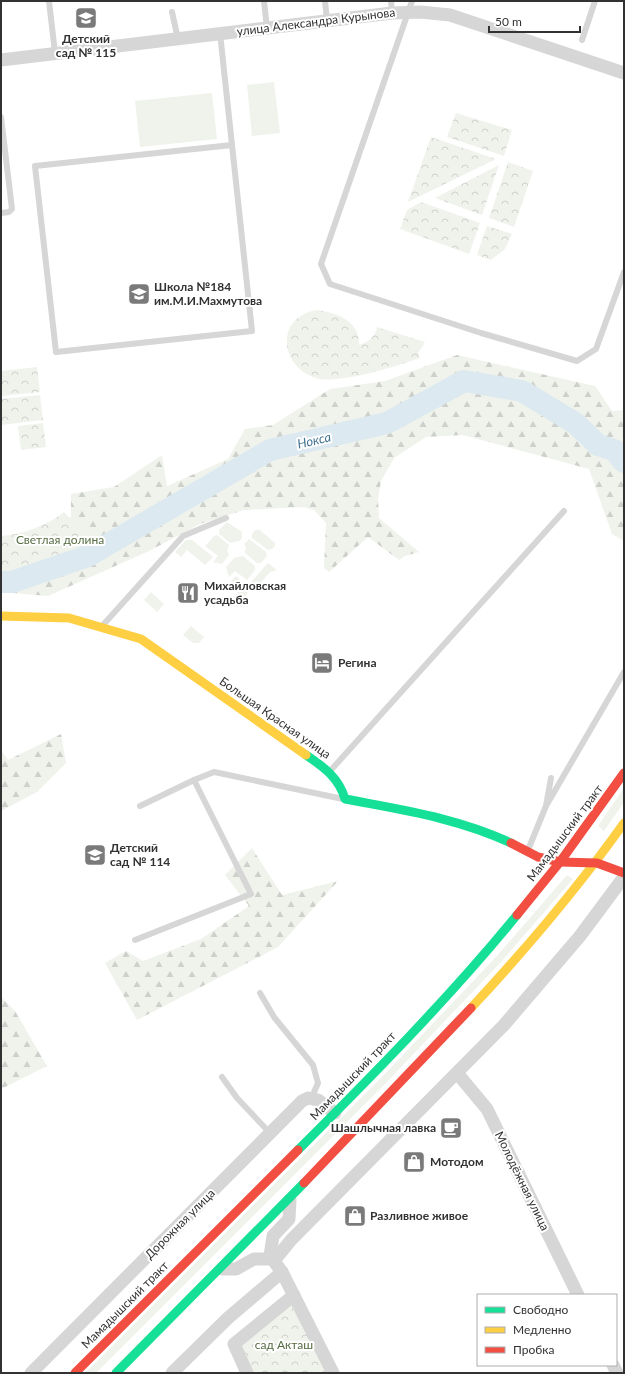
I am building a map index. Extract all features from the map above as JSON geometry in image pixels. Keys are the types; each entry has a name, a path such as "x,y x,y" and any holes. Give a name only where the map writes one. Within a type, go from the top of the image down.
{"main road":[{"name":"Большая Красная улица","path":"1,616 69,618 141,639 329,771 342,788 345,800"},
{"name":"Мамадышский тракт","path":"75,1373 335,1113 480,960 560,862 624,772"},
{"path":"345,800 441,816 478,828 538,857 560,862 597,863 624,874"},
{"path":"116,1373 222,1270 290,1200 511,966 597,863 624,823"}],"street":[{"name":"улица Александра Курынова","path":"1,60 267,28 327,20 391,7 411,6 450,15 624,73"},
{"path":"273,1260 504,1025 580,936 624,877"},
{"name":"Молодёжная улица","path":"457,1073 487,1109 578,1294"},
{"name":"Дорожная улица","path":"31,1373 302,1101 308,1098 311,1099"},
{"path":"311,1099 318,1100 335,1113"},
{"path":"290,1200 289,1219 273,1236 271,1245 273,1260 282,1272 333,1373"},
{"path":"222,1270 236,1269 259,1258 273,1260"},
{"path":"172,1373 228,1318 282,1272"},
{"path":"247,1373 234,1344 294,1295"}],"lane":[{"path":"49,1 55,53"},
{"path":"264,1 267,28"},
{"path":"325,1 327,20"},
{"path":"582,40 595,1"},
{"path":"411,6 321,264 330,284 481,333 577,360 596,348 622,282 624,272"},
{"path":"172,12 178,39"},
{"path":"220,34 232,145 252,331 56,352 35,166 232,145"},
{"path":"1,117 12,210 1,213"},
{"path":"1,176 8,176"},
{"path":"329,771 564,511"},
{"path":"102,627 182,536 226,518"},
{"path":"527,851 546,806 624,672"},
{"path":"140,806 214,772 345,800"},
{"path":"546,806 551,778"},
{"path":"135,940 251,894 194,780"},
{"path":"260,993 274,1017 313,1065 318,1083 311,1099"},
{"path":"222,1077 237,1098 270,1133"}],"green space":[{"path":"274,82 280,133 252,136 247,85"},
{"path":"212,93 217,139 140,147 135,101"},
{"path":"456,113 512,130 504,156 447,137"},
{"path":"431,137 496,159 408,202"},
{"path":"508,162 533,171 514,227 489,218"},
{"path":"499,165 482,215 435,198"},
{"path":"421,202 480,223 469,254 400,229 407,210"},
{"path":"487,226 512,234 505,249 491,260 477,255"},
{"path":"317,310 332,313 346,319 356,329 359,345 371,339 375,334 377,327 425,342 418,353 420,358 383,370 353,377 338,379 316,378 304,372 295,363 289,353 287,342 288,331 294,322 303,314"},
{"path":"457,355 595,386 612,411 624,410 624,541 612,534 589,469 463,435 426,437 394,458 381,481 378,499 379,518 419,552 405,556 399,560 368,537 329,572 324,568 326,523 314,510 304,507 244,510 200,524 149,551 48,596 1,592 1,543 71,517 71,494 114,487 162,455 167,486 228,459 245,429 273,425 330,389 385,381"},
{"path":"37,367 40,392 1,396 1,371"},
{"path":"40,395 43,420 1,425 1,399"},
{"path":"43,423 46,447 21,450 18,426"},
{"name":"Светлая долина","path":"64,512 97,547 64,561 1,569 1,536 18,533 42,525"},
{"path":"227,522 242,532 242,538 239,541 230,543 219,534 219,530"},
{"path":"255,530 260,530 275,543 275,546 268,550 252,538 252,534"},
{"path":"217,535 229,545 227,550 229,555 222,564 213,562 218,556 205,546 214,536"},
{"path":"249,539 266,552 267,556 261,563 257,563 245,553 246,547 244,544"},
{"path":"186,540 192,540 213,557 205,565 187,550 181,557 175,552"},
{"path":"243,556 255,566 255,570 247,580 235,571 229,577 226,567 234,558"},
{"path":"268,563 277,570 270,572 253,592 254,585 251,582"},
{"path":"236,576 249,588 246,598 238,607 231,601 239,591 229,583"},
{"path":"151,592 164,604 157,612 144,600"},
{"path":"191,626 204,637 199,643 193,643 183,635"},
{"path":"61,734 66,763 37,792 1,811 1,750 8,760"},
{"path":"624,788 624,802 604,831 598,826"},
{"path":"252,848 282,895 338,881 278,947 137,1020 105,963 126,951 143,961 201,939 249,906 225,875"},
{"path":"567,875 573,879 501,962 385,1084 96,1373 85,1373 380,1079 496,957"},
{"path":"1,997 15,1011 47,1066 1,1089"},
{"name":"сад Акташ","path":"293,1302 329,1373 251,1373 238,1346"}],"waterway":[{"name":"Нокса","path":"1,582 12,582 88,556 270,450 387,423 464,381 522,391 575,423 598,445 614,450 624,462"}],"traffic: fast":[{"path":"306,755 319,764 335,779 345,799 409,811 450,821 491,834 511,843"},
{"path":"298,1150 438,1006 517,915"},
{"path":"116,1373 304,1183"}],"traffic: slow":[{"path":"1,616 69,618 141,639 306,755"},
{"path":"471,1008 550,918 624,823"}],"traffic: jam":[{"path":"517,915 560,862 624,773"},
{"path":"511,843 538,857 560,862 597,863 624,873"},
{"path":"304,1183 471,1008"},
{"path":"75,1373 298,1150"}],"place":[{"name":"Детский сад № 115","path":"86,18"},
{"name":"Школа №184 им.М.И.Махмутова","path":"139,294"},
{"name":"Михайловская усадьба","path":"188,593"},
{"name":"Регина","path":"322,663"},
{"name":"Детский сад № 114","path":"95,855"},
{"name":"Шашлычная лавка","path":"451,1128"},
{"name":"Мотодом","path":"414,1162"},
{"name":"Разливное живое","path":"355,1216"}]}
